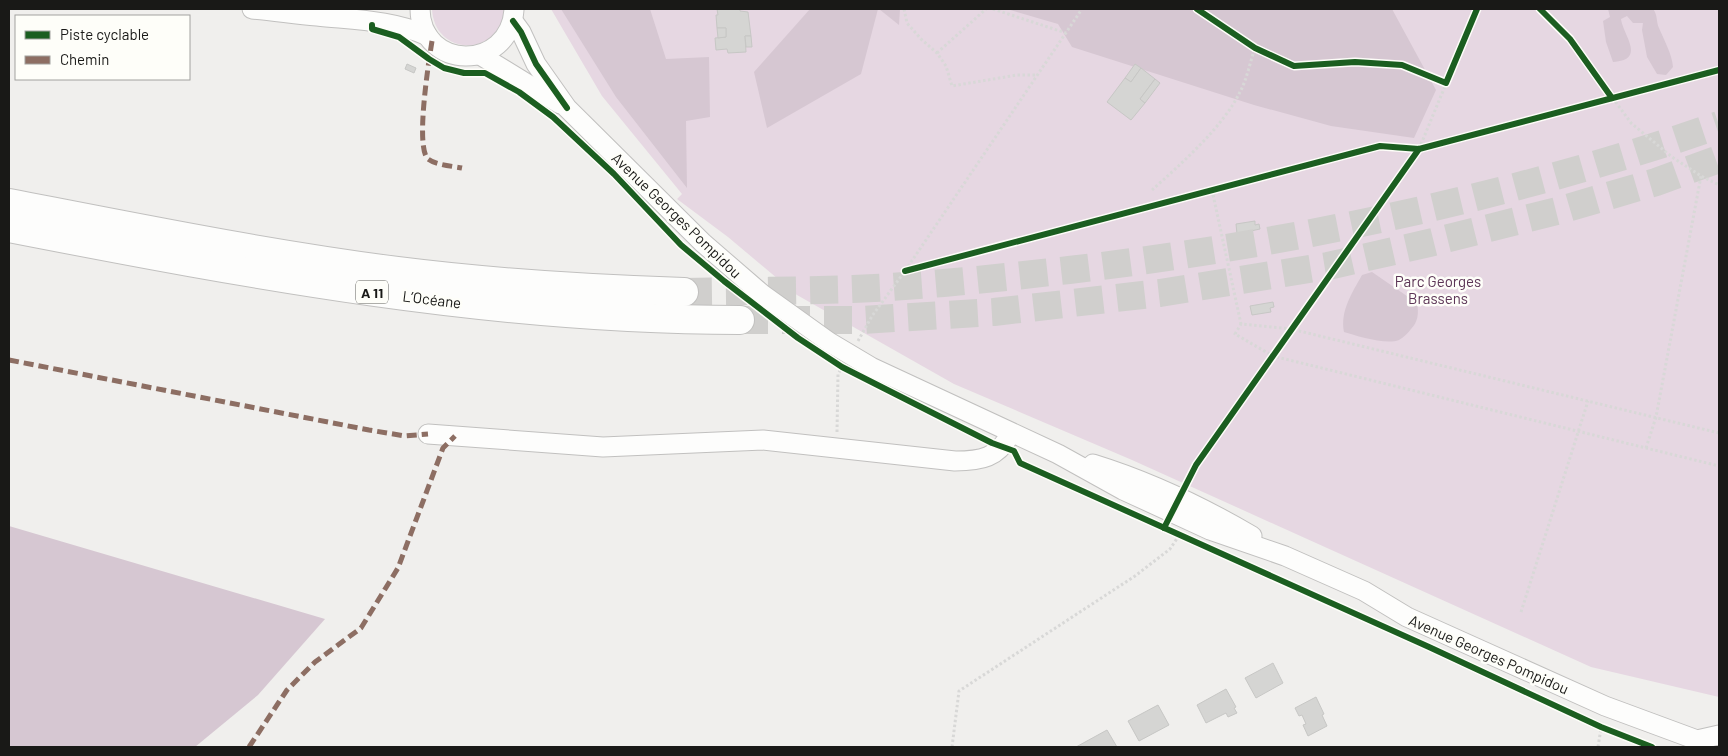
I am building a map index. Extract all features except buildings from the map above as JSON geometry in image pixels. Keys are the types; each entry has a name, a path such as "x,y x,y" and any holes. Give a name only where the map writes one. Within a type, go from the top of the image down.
{"highway":[{"name":"L’Océane","path":"9,203 197,239 398,271 558,287 684,292"},
{"name":"L’Océane","path":"9,228 230,270 408,297 571,314 639,318 740,320"}],"street":[{"path":"252,9 318,17 373,20 417,31 428,36"},
{"path":"420,9 422,24 428,36 440,48 454,55 464,56 480,55 491,50 501,42 508,32 514,15"},
{"name":"Avenue Georges Pompidou","path":"514,15 536,64 567,108 703,243 770,299 829,342 871,367 1058,454 1123,490 1210,530 1285,556 1364,591 1407,617 1605,706 1701,744 1719,735"},
{"name":"Avenue Georges Pompidou","path":"480,55 567,108"},
{"path":"428,434 603,447 762,440 975,461 997,452 1007,442 1011,433"},
{"name":"Avenue Georges Pompidou","path":"1058,454 1130,476 1218,516 1285,556"},
{"path":"1717,747 1719,742"}],"path":[{"path":"904,9 906,23 937,53 946,66 952,86 1017,75 1037,75"},
{"path":"937,53 986,9"},
{"path":"993,9 1066,33"},
{"path":"855,346 872,316 905,271 1082,9"},
{"path":"1197,9 1254,48 1294,66 1355,62 1402,65 1446,83"},
{"path":"1419,149 1478,9"},
{"path":"1540,9 1570,39 1631,123 1672,157 1719,185"},
{"path":"1152,190 1187,159 1228,112 1241,91 1254,48"},
{"path":"1713,72 1719,68"},
{"path":"1646,448 1656,417 1701,176"},
{"path":"1212,190 1241,324 1235,334 1273,356 1719,466"},
{"path":"1241,324 1291,329 1719,433"},
{"path":"835,362 851,371"},
{"path":"838,422 838,374 842,367"},
{"path":"1521,612 1588,401"},
{"path":"1172,512 1164,528 1188,539"},
{"path":"952,747 959,691 1135,576 1165,554 1180,535"},
{"path":"1598,747 1605,706"},
{"path":"1592,723 1610,730"}],"green space":[{"path":"432,9 506,9 500,26 491,37 479,44 466,45 454,43 443,36 435,24"},
{"name":"Parc Georges Brassens","path":"551,9 1719,9 1719,697 1591,667 1132,460 954,384 797,295 728,237 677,199 682,194 602,96"}],"shaded area":[{"path":"561,9 650,9 666,59 709,57 710,117 686,121 687,188 616,97"},
{"path":"810,9 878,9 861,74 767,128 754,72"},
{"path":"879,9 900,9 899,25"},
{"path":"1007,9 1392,9 1436,90 1414,138 1331,126 1254,105 1072,47 1058,24"},
{"path":"1608,9 1653,9 1658,26 1668,47 1673,67 1666,75 1657,74 1647,57 1642,30 1643,23 1633,23 1627,16 1621,19 1631,52 1629,57 1613,62 1606,42 1603,21 1610,17"},
{"path":"1372,272 1417,303 1417,320 1407,334 1399,340 1379,341 1344,332 1345,309 1351,295 1362,275"},
{"path":"9,526 325,619 258,695 195,747 9,747"}],"tunnel":[{"path":"684,292 853,289 934,284 1069,270 1235,247 1317,232 1480,196 1560,175 1719,125"},
{"path":"740,320 861,320 994,312 1160,293 1328,266 1557,211 1656,182 1719,159"}],"marked path":[{"path":"432,41 424,103 424,151 431,161 462,168"},
{"path":"9,360 369,430 405,436 428,434"},
{"path":"249,747 287,690 315,662 361,628 398,568 443,448 455,436"}],"cycle path":[{"path":"1197,9 1255,48 1294,66 1355,62 1402,65 1446,83 1477,9"},
{"path":"1540,9 1570,39 1612,98"},
{"path":"513,21 521,32 536,64 567,108"},
{"path":"372,25 372,29 399,37 444,68 464,73 485,73 519,92 553,117 614,174 681,245 798,338 842,367 992,443 1014,451 1020,463 1429,647 1601,727 1652,747"},
{"path":"905,271 1380,146 1419,149 1719,70"},
{"path":"1164,528 1196,465 1419,149"}]}
